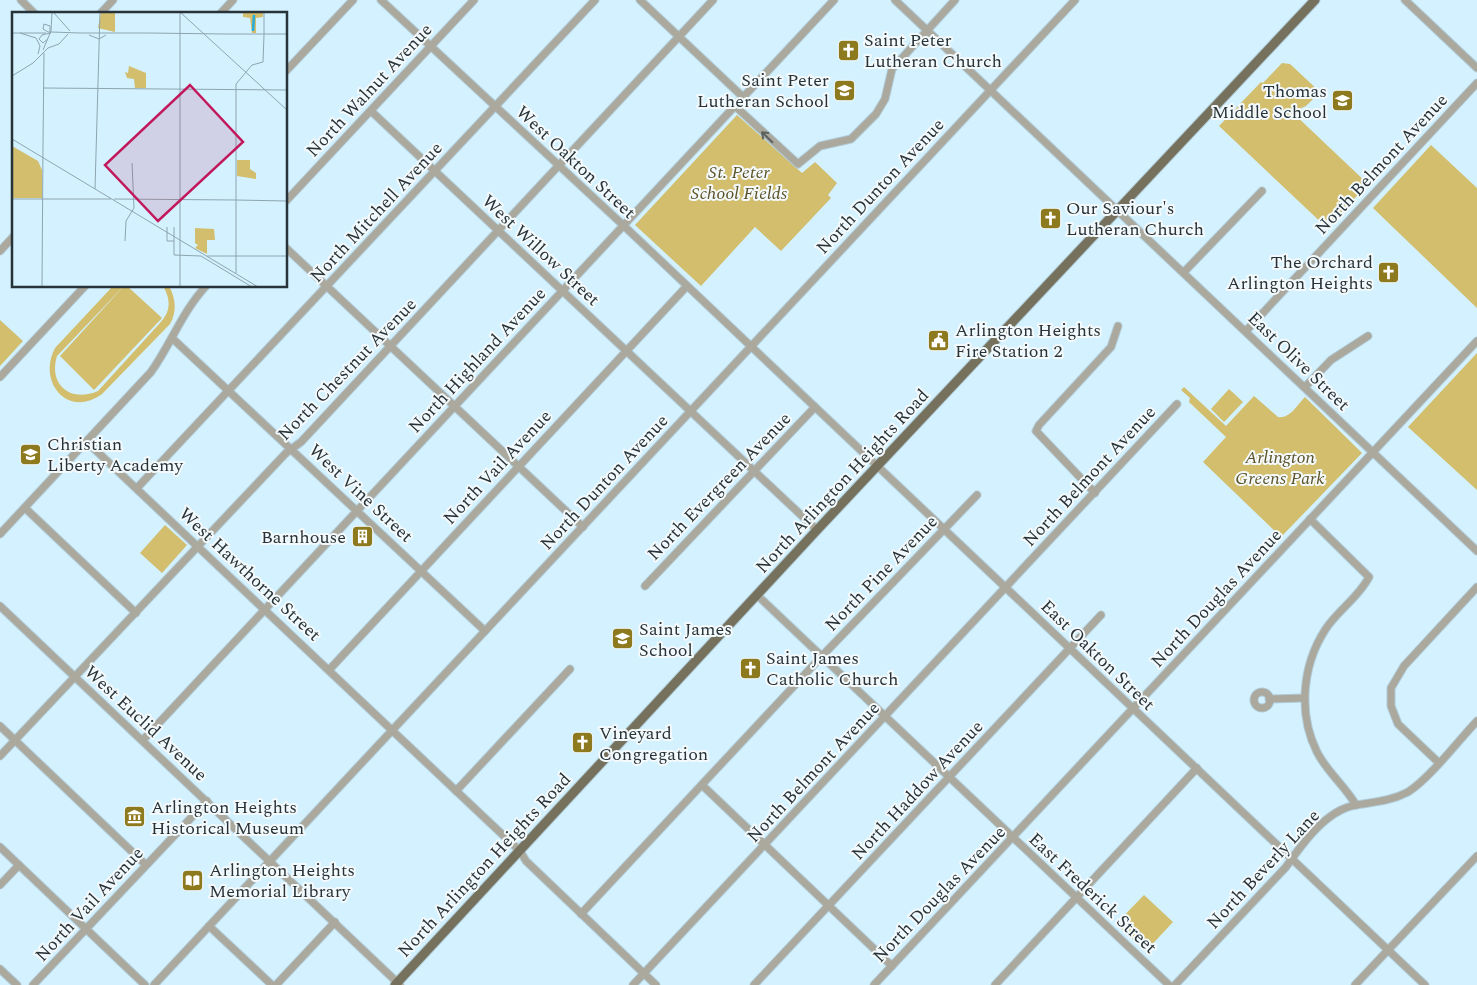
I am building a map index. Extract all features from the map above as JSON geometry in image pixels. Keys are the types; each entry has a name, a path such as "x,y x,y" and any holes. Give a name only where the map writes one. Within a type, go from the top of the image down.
{"main road":[{"name":"North Arlington Heights Road","path":"398,984 817,530 1119,211 1315,0"}],"street":[{"path":"20,0 33,12"},
{"path":"102,12 113,0"},
{"path":"222,12 233,0"},
{"path":"288,69 353,0"},
{"name":"West Oakton Street","path":"381,0 623,225 750,347"},
{"name":"North Walnut Avenue","path":"288,199 474,0"},
{"name":"North Mitchell Avenue","path":"137,488 595,0"},
{"path":"640,0 743,97"},
{"name":"North Chestnut Avenue","path":"0,756 76,678 198,546 292,449 302,442 713,0"},
{"name":"North Highland Avenue","path":"143,740 834,0"},
{"name":"East Olive Street","path":"896,0 1477,551"},
{"path":"735,106 795,164 800,163 820,146 850,139 876,114 885,99 892,69 955,0"},
{"name":"North Dunton Avenue","path":"154,985 1075,0"},
{"path":"1405,0 1477,68"},
{"name":"North Belmont Avenue","path":"1246,331 1477,83"},
{"name":"West Willow Street","path":"371,111 817,530"},
{"path":"1184,272 1262,191"},
{"path":"0,251 12,238"},
{"path":"288,250 583,527"},
{"name":"North Vail Avenue","path":"329,670 687,286"},
{"path":"0,377 83,288"},
{"path":"0,534 151,372 172,338 185,312 204,288"},
{"path":"1094,493 1036,431 1039,425 1111,347 1118,326"},
{"path":"1305,387 1331,360 1368,336"},
{"name":"West Vine Street","path":"172,338 358,510 485,631"},
{"name":"North Douglas Avenue","path":"874,985 1477,341"},
{"name":"East Oakton Street","path":"750,347 944,528 1291,860 1425,985"},
{"name":"North Belmont Avenue","path":"633,985 886,717 1177,404"},
{"name":"North Evergreen Avenue","path":"646,586 815,407"},
{"name":"West Hawthorne Street","path":"87,442 520,851 526,861 656,985"},
{"name":"North Pine Avenue","path":"581,914 822,656 977,495"},
{"path":"25,508 136,613"},
{"path":"1310,518 1369,577 1323,633 1307,674 1304,698 1307,719 1317,752 1356,805"},
{"path":"1438,762 1398,724 1391,706 1391,688 1404,666 1477,587"},
{"name":"East Frederick Street","path":"757,595 1169,985"},
{"name":"West Euclid Avenue","path":"0,606 271,861 398,984"},
{"name":"North Haddow Avenue","path":"754,985 1101,615"},
{"path":"456,791 570,669"},
{"path":"1269,699 1304,698"},
{"name":"North Beverly Lane","path":"1175,985 1328,818 1356,805 1400,796 1416,785 1477,721"},
{"path":"0,726 146,866"},
{"path":"994,985 1197,768"},
{"path":"702,785 892,966"},
{"name":"North Vail Avenue","path":"33,985 207,801"},
{"path":"0,847 145,985"},
{"path":"1355,985 1477,856"},
{"path":"0,885 19,865"},
{"path":"276,985 335,922"},
{"path":"210,926 272,985"},
{"path":"0,969 17,985"}],"green space":[{"path":"1282,63 1290,64 1320,92 1306,106 1292,112 1368,184 1327,228 1219,126"},
{"name":"St. Peter School Fields","path":"737,115 802,173 815,162 837,183 828,195 831,198 781,251 755,227 701,286 635,225"},
{"path":"1431,145 1477,188 1477,308 1373,208"},
{"path":"111,288 122,288 57,356 56,375 64,389 79,395 98,391 164,319 169,305 164,288 170,288 175,305 170,324 102,394 89,401 78,402 67,399 59,393 53,384 50,373 50,361 55,348"},
{"path":"122,288 129,288 162,318 94,390 60,356"},
{"path":"0,320 23,341 0,366"},
{"path":"1477,353 1477,490 1408,427"},
{"name":"Arlington Greens Park","path":"1184,387 1226,426 1254,396 1278,417 1290,414 1305,397 1362,453 1281,537 1203,462 1226,437 1189,402 1190,398 1181,390"},
{"path":"1229,389 1243,402 1224,422 1211,409"},
{"path":"165,525 187,545 162,573 140,553"},
{"path":"1144,895 1173,922 1146,951 1116,924"}],"place":[{"name":"Saint Peter Lutheran Church","path":"848,50"},
{"name":"Saint Peter Lutheran School","path":"845,90"},
{"name":"Thomas Middle School","path":"1343,101"},
{"name":"Our Saviour's Lutheran Church","path":"1050,218"},
{"name":"The Orchard Arlington Heights","path":"1389,272"},
{"name":"Arlington Heights Fire Station 2","path":"939,340"},
{"name":"Christian Liberty Academy","path":"31,454"},
{"name":"Barnhouse","path":"362,537"},
{"name":"Saint James School","path":"623,639"},
{"name":"Saint James Catholic Church","path":"750,668"},
{"name":"Vineyard Congregation","path":"583,743"},
{"name":"Arlington Heights Historical Museum","path":"135,817"},
{"name":"Arlington Heights Memorial Library","path":"193,880"}]}
